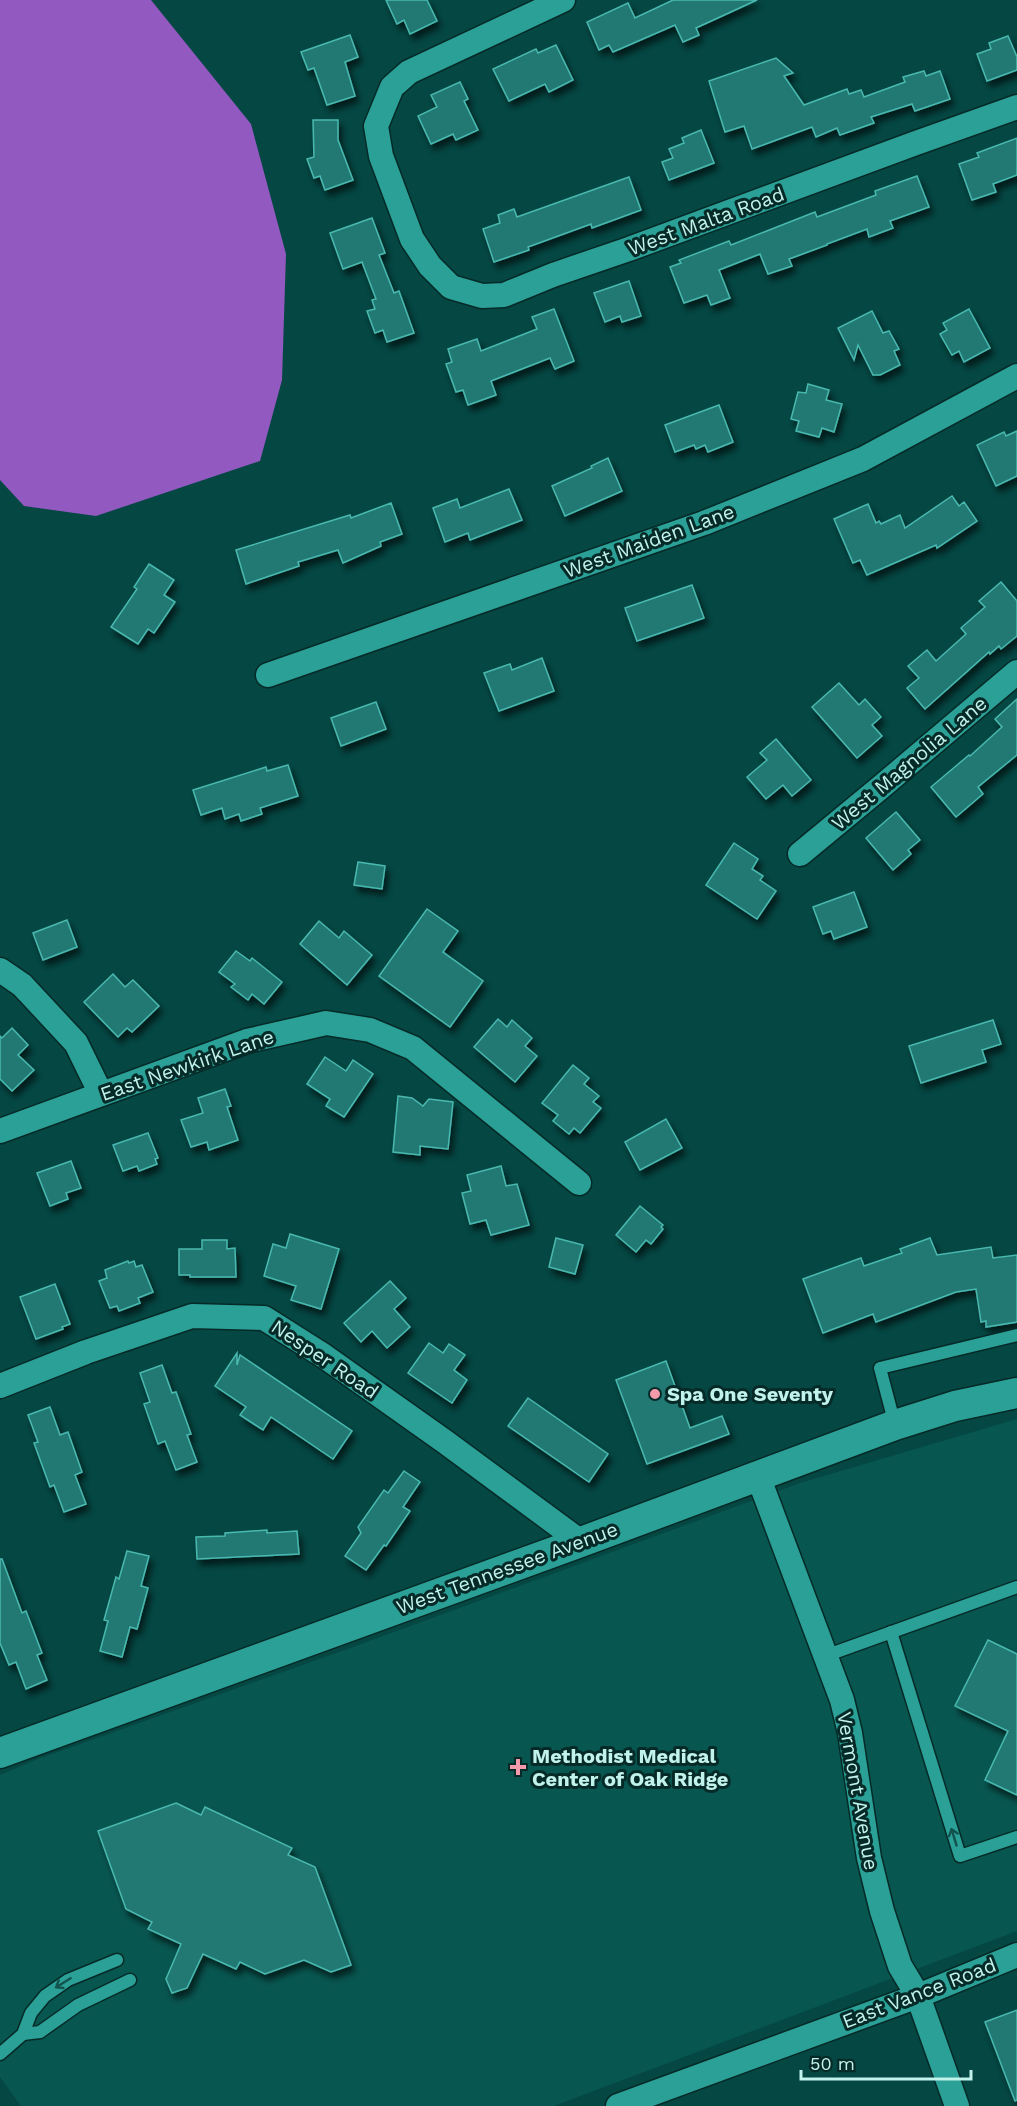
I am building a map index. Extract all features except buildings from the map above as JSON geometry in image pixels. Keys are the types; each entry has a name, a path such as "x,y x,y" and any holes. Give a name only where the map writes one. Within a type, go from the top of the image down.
{"street":[{"name":"West Malta Road","path":"563,0 409,72 392,87 376,126 381,156 412,239 430,266 451,287 482,296 504,295 553,275 1017,107"},
{"name":"West Maiden Lane","path":"268,675 704,523 863,459 1017,376"},
{"name":"West Magnolia Lane","path":"800,854 1017,672"},
{"path":"0,970 22,985 76,1043 101,1094"},
{"name":"East Newkirk Lane","path":"0,1131 247,1041 326,1023 370,1029 413,1048 579,1183"},
{"name":"Nesper Road","path":"0,1386 86,1352 192,1316 264,1318 324,1356 417,1421 581,1542"},
{"name":"West Tennessee Avenue","path":"0,1753 581,1542 895,1425 955,1406 1017,1393"},
{"name":"Vermont Avenue","path":"758,1476 842,1700 850,1732 869,1858 882,1911 900,1966 918,1996 957,2106"},
{"name":"East Vance Road","path":"618,2106 918,1996 1017,1955"}],"lane":[{"path":"895,1425 880,1368 1017,1335"},
{"path":"825,1656 1017,1587"},
{"path":"891,1632 960,1856 1017,1837"},
{"path":"0,2054 23,2034 31,2013 45,1996 68,1980 117,1960"},
{"path":"23,2034 40,2032 78,2005 130,1980"}],"shaded area":[{"path":"0,0 151,0 251,124 286,254 282,380 260,461 96,516 24,506 0,480"},
{"name":"Methodist Medical Center of Oak Ridge","path":"1017,1419 1017,1931 554,2106 21,2106 0,2077 0,1775 38,1759 353,1647 800,1483"}],"place":[{"name":"Spa One Seventy","path":"655,1394"},
{"name":"Methodist Medical Center of Oak Ridge","path":"518,1767"}]}
